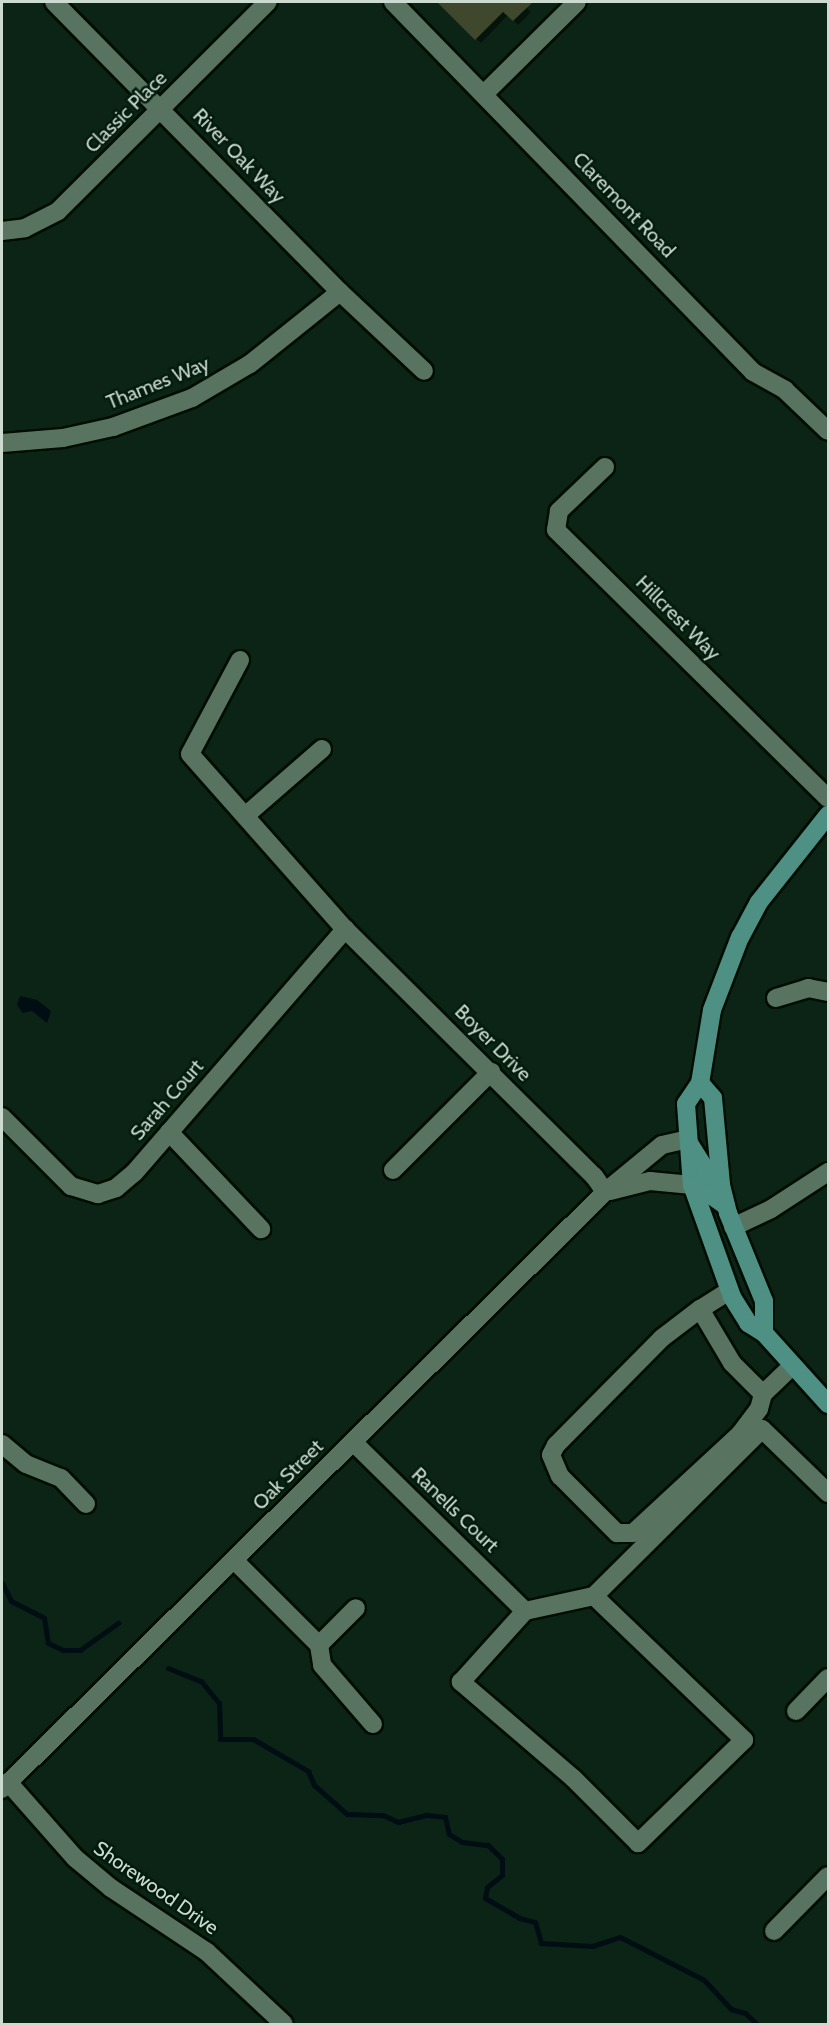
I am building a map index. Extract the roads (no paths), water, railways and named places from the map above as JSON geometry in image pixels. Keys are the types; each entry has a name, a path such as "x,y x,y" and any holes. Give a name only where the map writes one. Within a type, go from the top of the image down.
{"main road":[{"path":"828,815 759,902 740,937 712,1010 700,1083 686,1104 692,1185 729,1291 748,1323 764,1333 791,1367 828,1404"},
{"path":"700,1083 713,1098 716,1157 726,1206 764,1301 764,1333"},
{"path":"687,1139 705,1169 710,1194 726,1206"}],"street":[{"name":"River Oak Way","path":"54,2 340,292 424,371"},
{"name":"Classic Place","path":"2,231 26,228 58,211 268,2"},
{"name":"Claremont Road","path":"393,2 485,93 753,372 785,390 828,431"},
{"path":"485,93 577,2"},
{"name":"Thames Way","path":"2,444 63,438 113,427 192,398 250,364 340,292"},
{"name":"Hillcrest Way","path":"605,467 559,511 556,530 828,798"},
{"name":"Boyer Drive","path":"240,660 189,753 345,928 594,1176 606,1192"},
{"path":"245,816 322,749"},
{"name":"Sarah Court","path":"2,1118 61,1178 89,1194 108,1192 125,1181 170,1132 345,928"},
{"path":"776,998 808,988 828,992"},
{"path":"393,1170 491,1072"},
{"path":"170,1132 261,1228"},
{"path":"606,1192 662,1145 687,1139"},
{"path":"733,1227 771,1209 828,1172"},
{"path":"606,1192 650,1182 692,1185"},
{"name":"Oak Street","path":"5,1786 606,1192"},
{"path":"729,1291 700,1309 662,1338 556,1445 550,1455 560,1476 617,1533 633,1533 740,1434 759,1409 763,1394 791,1367"},
{"path":"700,1309 732,1363 763,1394"},
{"path":"594,1596 744,1740 638,1843 573,1778 461,1682 525,1611 594,1596 762,1429 828,1493"},
{"name":"Ranells Court","path":"353,1442 525,1611"},
{"path":"2,1444 26,1464 61,1478 86,1504"},
{"path":"234,1560 319,1645 322,1665 373,1724"},
{"path":"319,1645 356,1608"},
{"path":"796,1711 828,1678"},
{"name":"Shorewood Drive","path":"5,1786 75,1858 111,1888 207,1952 284,2025"},
{"path":"774,1931 828,1876"}],"waterway":[{"path":"2,1583 11,1601 44,1618 48,1643 63,1650 80,1650 118,1623"},
{"path":"168,1668 201,1681 219,1703 220,1739 253,1739 308,1771 314,1785 347,1814 383,1815 398,1822 427,1815 445,1817 449,1834 462,1842 488,1845 502,1859 502,1875 487,1887 485,1898 519,1918 535,1922 541,1943 592,1946 620,1937 704,1980 731,2009 745,2013 757,2024"}]}
